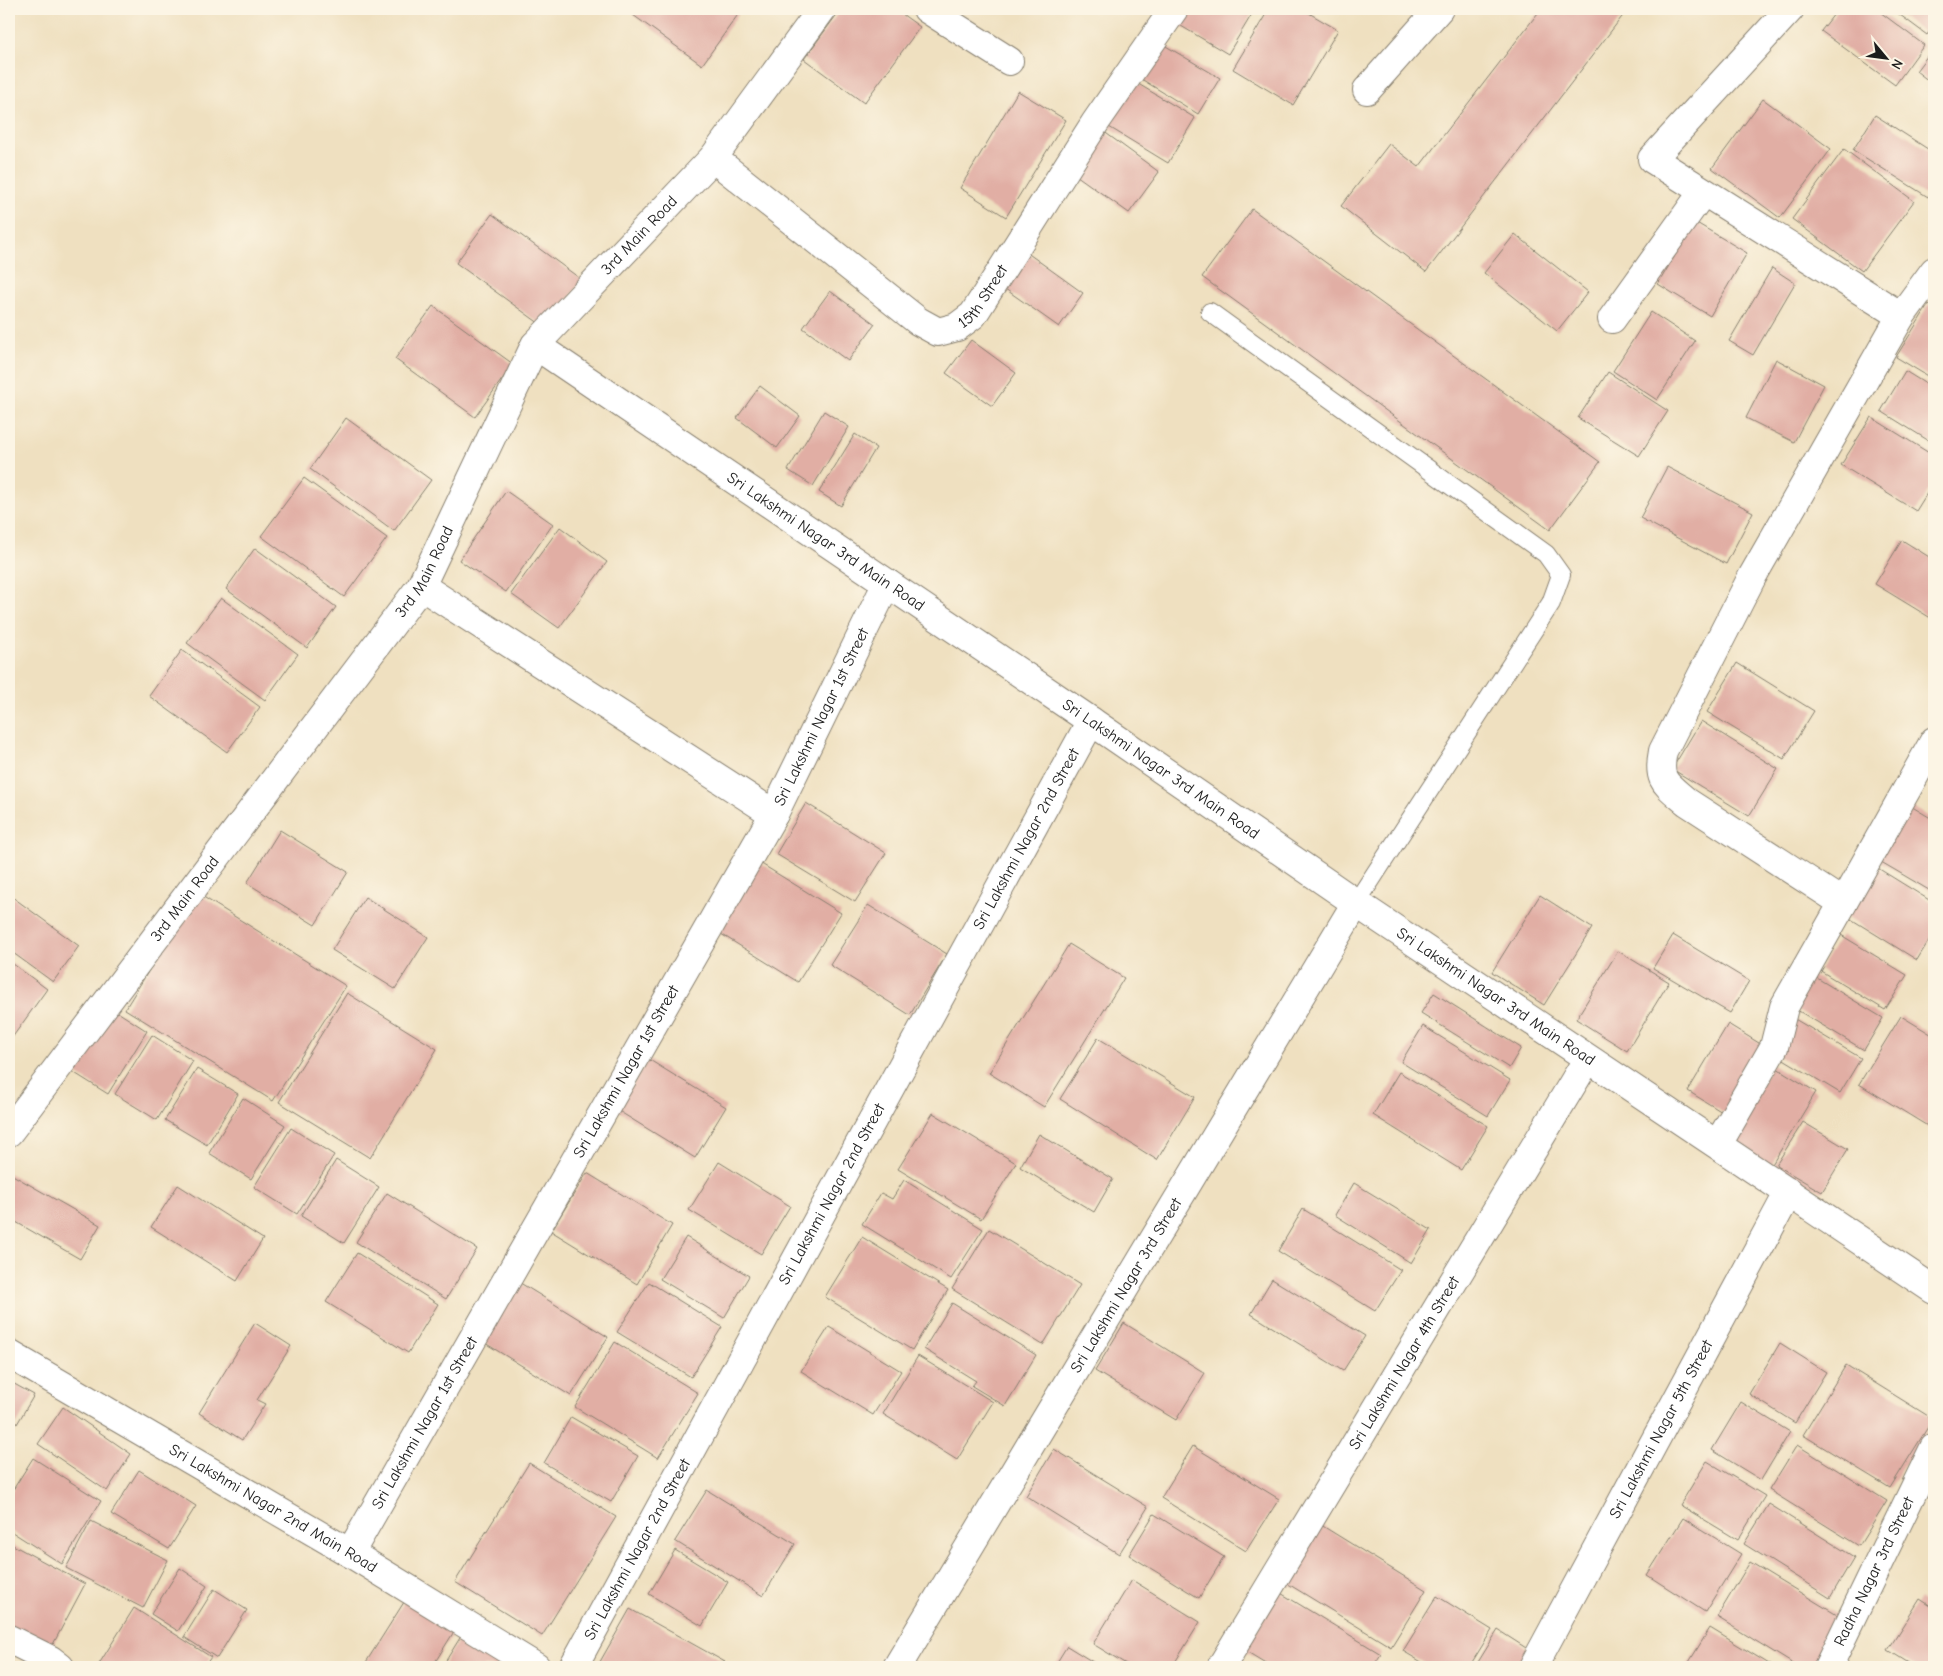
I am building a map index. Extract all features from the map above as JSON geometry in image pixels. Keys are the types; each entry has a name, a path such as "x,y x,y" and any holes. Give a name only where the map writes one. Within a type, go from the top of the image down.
{"street":[{"name":"3rd Main Road","path":"9,1132 420,586 535,345 713,158 822,9"},
{"path":"927,9 1009,61"},
{"name":"15th Street","path":"713,158 918,320 938,332 957,327 973,315 1095,123 1174,9"},
{"path":"1367,90 1439,9"},
{"path":"1790,9 1652,159 1901,316"},
{"path":"1612,319 1703,192"},
{"path":"1843,903 1687,802 1667,786 1659,770 1663,750 1752,577 1901,316 1934,271"},
{"name":"Sri Lakshmi Nagar 3rd Main Road","path":"535,345 1588,1060 1718,1144 1934,1290"},
{"name":"Sri Lakshmi Nagar 1st Street","path":"350,1553 774,814 887,583"},
{"path":"420,586 774,814"},
{"name":"Sri Lakshmi Nagar 2nd Street","path":"573,1667 1091,721"},
{"path":"1718,1144 1774,1046 1784,1007 1934,741"},
{"name":"Sri Lakshmi Nagar 3rd Street","path":"897,1667 1356,903"},
{"name":"Sri Lakshmi Nagar 4th Street","path":"1221,1667 1588,1060"},
{"name":"Sri Lakshmi Nagar 5th Street","path":"1533,1667 1789,1192"},
{"name":"Sri Lakshmi Nagar 2nd Main Road","path":"9,1354 350,1553 536,1667"},
{"name":"Radha Nagar 3rd Street","path":"1828,1667 1934,1448"},
{"path":"9,1639 51,1660 60,1667"}],"lane":[{"path":"1210,312 1546,554 1561,575 1551,602 1356,903"}],"building":[{"path":"637,9 742,9 702,65 633,15"},
{"path":"841,9 895,9 920,27 864,103 804,59"},
{"path":"1185,9 1255,9 1228,54 1176,23"},
{"path":"1269,9 1302,9 1338,30 1293,105 1233,69"},
{"path":"1541,9 1628,9 1426,272 1341,206 1389,144 1419,167"},
{"path":"1838,9 1876,9 1924,45 1895,85 1821,31"},
{"path":"1892,9 1934,9 1934,25 1927,35"},
{"path":"1159,42 1220,78 1198,114 1138,77"},
{"path":"1934,47 1934,85 1916,71"},
{"path":"1135,82 1195,118 1168,163 1109,127"},
{"path":"1018,91 1066,120 1006,217 960,188"},
{"path":"1763,99 1831,149 1780,218 1712,168"},
{"path":"1875,115 1934,153 1934,187 1928,197 1853,150"},
{"path":"1103,131 1159,172 1129,213 1073,173"},
{"path":"1844,149 1914,201 1862,271 1792,219"},
{"path":"1252,209 1600,462 1550,530 1202,277"},
{"path":"492,214 582,280 547,329 456,263"},
{"path":"1695,222 1747,253 1710,316 1658,284"},
{"path":"1515,234 1588,292 1557,331 1484,273"},
{"path":"1026,252 1083,293 1059,327 1001,286"},
{"path":"1772,268 1795,283 1753,355 1729,341"},
{"path":"830,291 875,324 848,361 803,328"},
{"path":"1929,304 1934,308 1934,380 1896,357"},
{"path":"433,306 513,364 475,417 395,359"},
{"path":"1651,312 1695,341 1657,400 1613,371"},
{"path":"971,340 1016,373 992,406 946,373"},
{"path":"1776,359 1824,385 1794,442 1746,418"},
{"path":"1905,371 1934,389 1934,444 1881,411"},
{"path":"1608,372 1668,411 1639,456 1578,418"},
{"path":"760,386 800,416 777,448 737,418"},
{"path":"824,411 849,427 813,486 788,470"},
{"path":"1871,417 1934,456 1934,482 1916,511 1841,465"},
{"path":"346,418 431,480 394,531 310,469"},
{"path":"855,434 876,448 841,506 819,492"},
{"path":"1667,467 1753,512 1726,564 1640,518"},
{"path":"304,478 387,538 344,597 261,536"},
{"path":"506,491 553,524 506,592 459,560"},
{"path":"560,527 607,562 559,628 511,594"},
{"path":"1902,540 1934,560 1934,620 1875,584"},
{"path":"255,548 336,607 307,648 226,589"},
{"path":"221,598 298,654 265,700 187,643"},
{"path":"182,650 260,707 227,752 149,696"},
{"path":"1737,663 1814,711 1784,759 1707,712"},
{"path":"1701,721 1778,769 1749,816 1672,769"},
{"path":"1904,802 1934,820 1934,893 1871,856"},
{"path":"806,803 886,853 855,902 776,854"},
{"path":"280,830 348,872 315,925 247,883"},
{"path":"755,860 841,913 798,982 713,929"},
{"path":"1876,867 1934,903 1934,932 1917,960 1846,916"},
{"path":"197,893 346,986 273,1101 125,1009"},
{"path":"1540,895 1592,928 1544,1005 1492,972"},
{"path":"11,896 79,946 53,982 9,950 9,899"},
{"path":"365,897 428,937 395,989 332,950"},
{"path":"868,905 947,954 910,1015 830,965"},
{"path":"1673,935 1749,981 1730,1013 1653,968"},
{"path":"1841,935 1907,975 1885,1010 1819,970"},
{"path":"1069,944 1124,978 1044,1107 989,1073"},
{"path":"1618,951 1669,982 1627,1051 1576,1019"},
{"path":"9,961 47,989 9,1042"},
{"path":"1807,972 1883,1018 1864,1050 1787,1004"},
{"path":"347,993 437,1049 370,1158 279,1102"},
{"path":"1434,993 1521,1048 1509,1068 1421,1013"},
{"path":"113,1009 147,1031 108,1094 73,1072"},
{"path":"1901,1016 1934,1036 1934,1130 1859,1084"},
{"path":"1793,1018 1861,1058 1840,1093 1772,1052"},
{"path":"1728,1024 1767,1048 1727,1115 1688,1091"},
{"path":"1423,1026 1510,1080 1488,1116 1401,1062"},
{"path":"152,1035 193,1061 157,1120 115,1094"},
{"path":"1098,1038 1195,1097 1157,1160 1060,1099"},
{"path":"648,1059 726,1107 695,1158 617,1110"},
{"path":"1772,1065 1816,1092 1771,1166 1727,1139"},
{"path":"197,1069 238,1094 207,1145 165,1120"},
{"path":"1399,1072 1488,1126 1461,1170 1373,1115"},
{"path":"243,1098 285,1125 251,1179 209,1153"},
{"path":"933,1113 1016,1163 981,1219 898,1169"},
{"path":"1803,1122 1848,1149 1822,1192 1776,1165"},
{"path":"291,1128 334,1155 297,1214 254,1187"},
{"path":"1039,1134 1113,1179 1094,1212 1020,1167"},
{"path":"336,1160 379,1187 344,1243 301,1216"},
{"path":"719,1162 790,1206 761,1254 689,1210"},
{"path":"9,1173 100,1225 80,1259 9,1218"},
{"path":"587,1173 672,1225 637,1284 551,1231"},
{"path":"904,1180 983,1229 951,1279 862,1224 881,1193 892,1199"},
{"path":"1354,1183 1431,1230 1411,1263 1335,1215"},
{"path":"178,1185 263,1239 237,1281 151,1227"},
{"path":"387,1193 477,1249 446,1299 356,1242"},
{"path":"1303,1209 1401,1270 1375,1311 1278,1251"},
{"path":"989,1229 1080,1285 1043,1345 952,1289"},
{"path":"686,1237 749,1276 724,1318 660,1279"},
{"path":"862,1237 948,1290 912,1350 825,1297"},
{"path":"357,1253 438,1304 408,1353 326,1302"},
{"path":"1272,1279 1365,1336 1343,1371 1251,1314"},
{"path":"517,1281 608,1337 571,1396 480,1340"},
{"path":"649,1282 722,1327 691,1377 617,1332"},
{"path":"952,1303 1036,1355 1005,1406 972,1386 976,1381 924,1349"},
{"path":"255,1323 291,1346 257,1400 265,1404 242,1440 199,1413"},
{"path":"1124,1323 1205,1373 1176,1420 1095,1371"},
{"path":"829,1327 901,1371 873,1415 801,1371"},
{"path":"615,1342 698,1393 658,1458 575,1407"},
{"path":"1780,1343 1826,1372 1795,1423 1749,1394"},
{"path":"918,1356 993,1402 957,1460 883,1414"},
{"path":"1846,1365 1933,1419 1890,1488 1803,1435"},
{"path":"9,1381 34,1395 17,1424 9,1420"},
{"path":"1741,1402 1790,1432 1761,1480 1712,1450"},
{"path":"63,1407 131,1454 107,1491 38,1444"},
{"path":"571,1417 638,1456 611,1502 544,1463"},
{"path":"1797,1445 1887,1501 1859,1546 1769,1490"},
{"path":"1193,1446 1279,1499 1246,1551 1161,1498"},
{"path":"1054,1449 1148,1507 1119,1554 1026,1496"},
{"path":"33,1458 101,1501 62,1564 9,1530 9,1496"},
{"path":"1707,1461 1765,1496 1738,1540 1680,1505"},
{"path":"529,1463 616,1517 542,1636 455,1582"},
{"path":"139,1470 196,1506 169,1549 111,1514"},
{"path":"707,1490 795,1544 763,1596 675,1541"},
{"path":"1769,1504 1854,1557 1830,1598 1744,1544"},
{"path":"1154,1514 1224,1557 1199,1598 1129,1555"},
{"path":"1683,1518 1741,1554 1705,1612 1647,1575"},
{"path":"91,1521 168,1560 143,1608 66,1568"},
{"path":"1321,1525 1426,1590 1391,1647 1285,1582"},
{"path":"9,1543 85,1584 50,1650 9,1629"},
{"path":"675,1550 728,1582 702,1626 649,1594"},
{"path":"1750,1562 1842,1618 1812,1667 1798,1667 1717,1617"},
{"path":"180,1568 207,1586 178,1631 151,1614"},
{"path":"1132,1580 1200,1622 1172,1667 1131,1667 1093,1644"},
{"path":"214,1589 247,1610 217,1658 184,1637"},
{"path":"1279,1592 1381,1654 1373,1667 1272,1667 1244,1650"},
{"path":"1437,1596 1492,1630 1469,1667 1430,1667 1403,1651"},
{"path":"406,1599 455,1630 432,1667 363,1667"},
{"path":"1920,1599 1934,1608 1934,1667 1915,1667 1888,1650"},
{"path":"134,1608 211,1657 204,1667 105,1667 99,1664"},
{"path":"630,1609 725,1662 722,1667 597,1667"},
{"path":"1710,1628 1774,1667 1686,1667"},
{"path":"1498,1630 1537,1655 1530,1667 1475,1667"},
{"path":"463,1633 508,1661 503,1667 442,1667"},
{"path":"1067,1646 1101,1667 1054,1667"}]}
